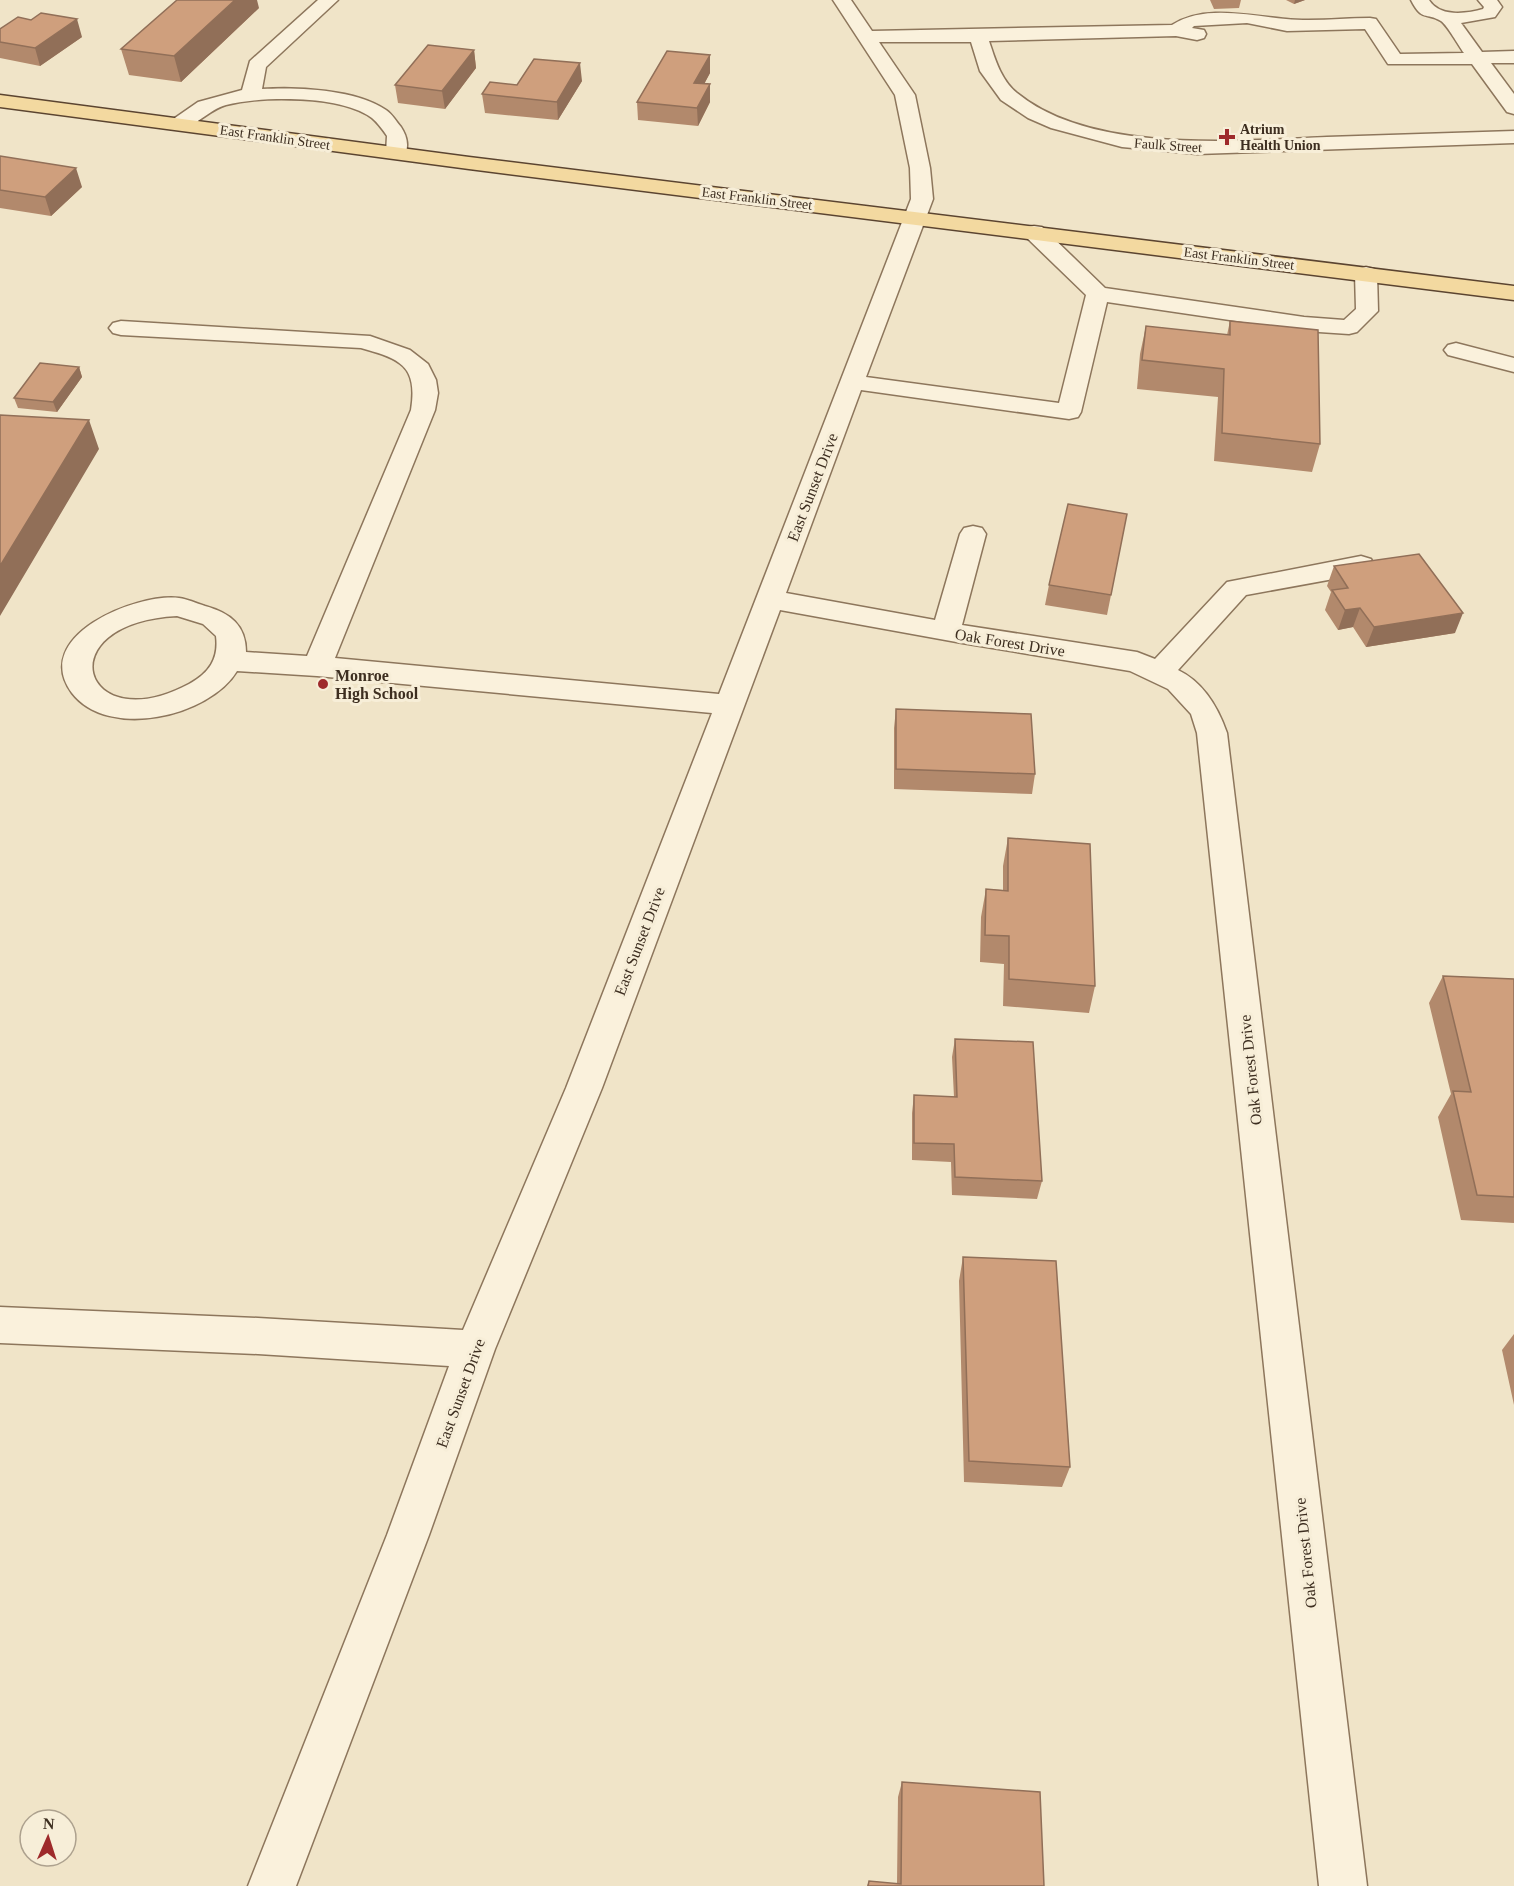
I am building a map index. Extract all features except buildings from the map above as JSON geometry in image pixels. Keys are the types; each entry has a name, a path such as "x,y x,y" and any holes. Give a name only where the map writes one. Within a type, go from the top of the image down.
{"main road":[{"name":"East Franklin Street","path":"0,101 1514,293"}],"street":[{"path":"251,96 257,65 329,0"},
{"name":"East Sunset Drive","path":"272,1886 408,1535 475,1349 584,1088 769,599 917,217 922,199 920,168 905,95 869,37 842,0"},
{"path":"869,37 1176,30 1206,36 1264,34 1287,25 1370,23 1395,60 1477,58 1509,44 1486,8 1476,17 1447,17 1426,10 1420,0"},
{"path":"1447,17 1514,108"},
{"name":"Faulk Street","path":"978,36 990,71 1008,96 1035,114 1058,124 1122,141 1197,148 1514,137"},
{"path":"179,124 206,106 251,96 301,95 354,102 376,112 387,123 397,136 396,153"},
{"path":"1034,232 1098,294 1304,324 1349,327 1367,311 1366,274"},
{"path":"853,382 1069,412 1098,294"},
{"path":"121,328 362,341 393,350 412,362 424,377 427,393 423,410 317,666"},
{"path":"1456,350 1514,365"},
{"path":"946,631 973,534"},
{"path":"1159,673 1237,588 1361,565"},
{"name":"Oak Forest Drive","path":"769,599 1137,662 1178,682 1204,710 1212,733 1343,1886"},
{"path":"166,607 200,610 217,618 229,631 233,645 230,661 220,676 203,690 180,701 155,708 138,709 107,705 90,696 79,683 75,668 80,652 92,637 109,623 131,613 166,607"},
{"path":"230,661 317,666 729,705"},
{"path":"0,1325 258,1336 475,1349"}],"place":[{"name":"Atrium Health Union","path":"1227,137"},
{"name":"Monroe High School","path":"323,684"}]}
